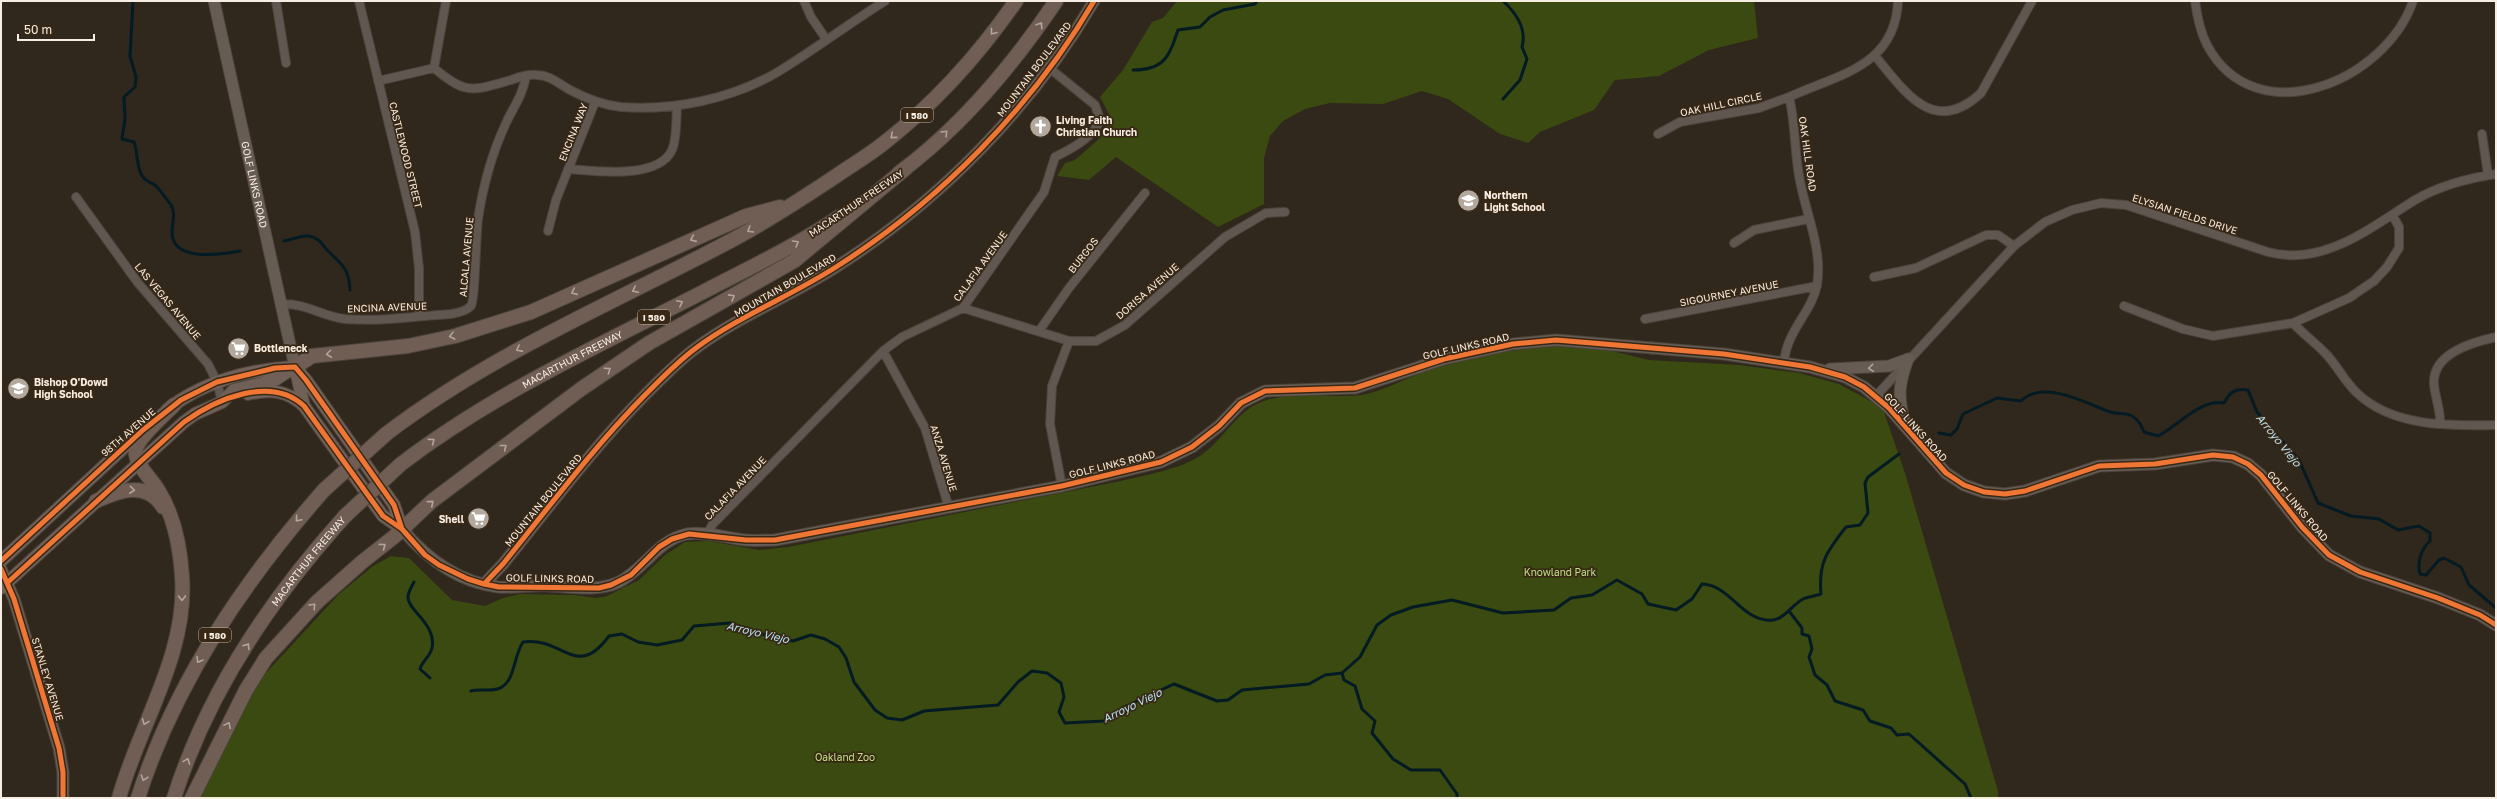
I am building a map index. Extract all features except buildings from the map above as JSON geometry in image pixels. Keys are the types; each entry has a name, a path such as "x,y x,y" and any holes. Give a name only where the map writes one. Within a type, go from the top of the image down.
{"highway":[{"name":"I 580","path":"138,798 160,737 197,663 267,558 324,490 386,434 430,402 489,366 736,238 795,203 884,143 918,114 982,45 1016,1"},
{"name":"MACARTHUR FREEWAY","path":"174,798 192,749 225,681 295,576 346,516 401,464 436,438 504,395 791,246 862,201 906,168 976,103 1008,66 1056,1"},
{"path":"192,798 246,690 266,658 317,602 402,529 432,501 604,372 656,339 794,261 906,168"},
{"path":"295,367 312,356 408,346 456,336 531,312 746,216 795,203"},
{"path":"118,798 132,754 175,646 183,607 181,559 171,512 158,490 138,462 137,447 174,405"},
{"path":"96,501 119,491 139,491 148,494 162,505 173,526"}],"main road":[{"name":"GOLF LINKS ROAD","path":"214,1 280,304 304,406 383,516 402,529 425,555 439,565 468,579 484,584 499,587 548,586 587,588 611,585 631,575 659,547 672,539 689,534 746,540 775,540 1062,486 1161,462 1192,447 1219,426 1241,403 1265,391 1355,388 1444,359 1513,344 1556,340 1600,342 1724,354 1784,362 1822,370 1855,382 1876,396 1905,426 1946,473 1964,485 1994,493 2025,491 2099,466 2155,464 2213,455 2233,457 2248,464 2261,475 2302,527 2329,555 2360,572 2438,598 2480,615 2496,625"},
{"name":"MOUNTAIN BOULEVARD","path":"484,584 505,562 609,432 680,361 705,341 836,267 912,211 953,175 988,140 1025,99 1094,1"},
{"path":"1822,370 1888,366 1908,359"},
{"path":"1905,426 1899,393 1901,378 1908,359"},
{"name":"GOLF LINKS ROAD","path":"295,367 315,391 394,505 402,529"},
{"name":"98TH AVENUE","path":"1,561 143,430 174,405 217,382 275,368 295,367"},
{"path":"222,402 234,390 271,381 295,367"},
{"path":"4,586 138,462 195,414 222,402 259,392 274,391 288,394 304,406"},
{"name":"STANLEY AVENUE","path":"1,569 4,586 20,616 59,748 63,772 63,798"}],"street":[{"path":"276,1 286,63"},
{"name":"CASTLEWOOD STREET","path":"359,1 415,232 419,268 418,316"},
{"path":"434,68 446,1"},
{"path":"804,1 811,17 826,39"},
{"path":"378,80 434,68 456,85 472,90 491,87 526,76 538,75 556,80 568,89 596,102 622,107 677,106 729,94 776,73 885,1"},
{"path":"1789,96 1859,67 1876,57 1892,34 1896,19 1898,1"},
{"path":"1876,57 1911,98 1921,106 1933,110 1957,110 1969,104 1981,92 2032,1"},
{"path":"2195,1 2200,28 2205,40 2221,64 2236,77 2255,87 2275,92 2295,92 2334,82 2357,70 2378,54 2397,32 2413,1"},
{"name":"CALAFIA AVENUE","path":"707,535 712,525 883,351 902,337 963,308 1044,192 1055,157 1081,142 1099,124 1100,114 1095,105 1048,68"},
{"name":"ALCALA AVENUE","path":"472,305 474,295 473,271 478,219 487,173 506,123 523,94 526,76"},
{"name":"OAK HILL CIRCLE","path":"1658,134 1680,122 1759,108 1789,96"},
{"name":"OAK HILL ROAD","path":"1784,362 1790,336 1817,286 1817,251 1798,174 1789,96"},
{"name":"ENCINA WAY","path":"548,231 568,169 596,102"},
{"name":"ENCINA WAY","path":"568,169 618,172 656,166 673,149 677,106"},
{"path":"2482,134 2492,174"},
{"name":"ELYSIAN FIELDS DRIVE","path":"1876,396 1908,359 2014,246 2031,232 2058,216 2072,210 2101,203 2118,203 2268,252 2291,256 2344,244 2435,190 2492,174"},
{"name":"BURGOS","path":"1039,331 1069,288 1145,193"},
{"name":"LAS VEGAS AVENUE","path":"76,197 138,283 208,364 217,382 222,402"},
{"name":"DORISA AVENUE","path":"963,308 1069,341 1096,341 1125,325 1225,237 1266,213 1285,212"},
{"path":"2124,306 2198,334 2213,336 2294,323 2349,298 2374,280 2387,268 2399,248 2399,227 2393,216"},
{"path":"1734,243 1754,230 1808,218"},
{"path":"1874,277 1916,268 1986,235 1998,235 2014,246"},
{"name":"SIGOURNEY AVENUE","path":"1645,319 1817,286"},
{"name":"ENCINA AVENUE","path":"280,304 300,304 344,319 452,314 463,311 472,305"},
{"path":"2294,323 2304,335 2323,351 2356,393 2368,403 2385,412 2410,420 2440,424 2496,425"},
{"path":"2440,424 2441,412 2434,385 2438,368 2458,350 2474,342 2496,338"},
{"path":"1062,486 1050,424 1052,386 1069,341"},
{"name":"ANZA AVENUE","path":"883,351 925,428 949,508"}],"green space":[{"path":"1177,1 1754,1 1758,38 1709,50 1659,76 1615,80 1594,110 1540,132 1528,143 1500,134 1448,99 1422,91 1383,104 1330,103 1305,109 1283,121 1270,136 1264,158 1264,204 1218,227 1116,157 1089,180 1057,176 1065,163 1075,160 1100,138 1108,124 1110,116 1100,97 1123,70 1152,22 1163,18"},
{"name":"Knowland Park","path":"1557,346 1608,350 1649,360 1739,365 1799,373 1839,384 1872,402 1884,412 1905,473 1998,791 1998,798 200,798 240,714 266,673 339,594 373,566 391,556 409,558 452,600 485,606 503,598 520,594 574,595 596,598 607,596 639,580 665,555 685,542 709,541 759,550 788,547 1121,481 1164,471 1196,459 1211,447 1237,419 1251,407 1271,399 1297,395 1361,395 1391,386 1421,373 1454,363 1523,349"}],"waterway":[{"name":"Arroyo Viejo","path":"133,1 130,56 136,77 135,87 124,97 125,119 122,139 134,142 138,165 143,177 156,186 171,205 174,215 172,232 174,242 180,248 199,254 222,254 240,251"},
{"path":"1133,70 1152,68 1164,60 1172,48 1178,30 1200,27 1210,17 1223,10 1255,4 1257,1"},
{"path":"1503,1 1516,16 1522,28 1522,47 1527,59 1520,80 1503,99"},
{"name":"Arroyo Viejo","path":"284,241 305,236 317,239 346,271 350,290"},
{"name":"Arroyo Viejo","path":"1939,433 1951,435 1957,429 1963,414 1997,398 2021,401 2030,395 2041,392 2052,392 2077,399 2113,413 2130,415 2139,422 2144,432 2158,436 2198,409 2215,403 2224,403 2228,396 2236,390 2248,390 2257,412 2299,460 2318,503 2351,516 2379,519 2398,530 2419,526 2430,533 2430,541 2420,556 2420,574 2426,575 2439,560 2444,558 2461,567 2469,585 2496,608"},
{"name":"Arroyo Viejo","path":"471,691 495,690 502,687 510,678 523,642 537,642 549,645 569,654 578,656 587,655 597,649 609,636 622,634 638,642 657,645 682,640 694,626 730,623 774,638 793,641 811,635 825,639 839,647 846,658 854,682 875,710 887,718 902,720 924,711 998,705 1018,682 1032,671 1047,673 1061,683 1064,697 1059,712 1065,723 1104,721 1122,708 1174,684 1217,701 1228,700 1242,690 1309,684 1325,675 1342,673 1360,657 1377,625 1391,615 1413,607 1452,600 1503,613 1554,610 1571,598 1592,595 1617,580 1642,594 1648,604 1676,610 1692,599 1702,584 1720,590 1741,608 1757,618 1772,620 1782,617 1803,599 1821,594 1821,574 1825,558 1829,551 1846,527 1860,525 1868,513 1865,483 1868,477 1899,454"},
{"name":"Arroyo Viejo","path":"414,582 408,597 412,607 426,625 432,639 431,651 420,669 430,678"},
{"path":"1789,611 1802,628 1802,634 1809,636 1812,649 1809,657 1815,675 1827,685 1835,701 1863,710 1870,721 1891,728 1897,735 1909,734 1965,784 1971,798"},
{"path":"1342,673 1344,680 1355,686 1362,709 1375,721 1372,733 1393,759 1411,770 1440,770 1457,794 1457,798"}],"cycle path":[{"path":"484,584 503,564 607,436 644,396 682,359 730,326 836,267 874,241 947,182 981,149 1013,114 1042,78 1094,1"},
{"path":"7,583 184,422 212,405 244,394 260,391 276,392 291,397 304,406 383,516 402,529 425,555 439,565 468,579 499,587 599,588 611,585 631,575 659,547 672,539 689,534 746,540 775,540 1062,486 1161,462 1192,447 1219,426 1241,403 1265,391 1355,388 1444,359 1513,344 1556,340 1724,354 1810,367 1845,377 1864,387 1889,408 1946,473 1964,485 1984,492 2005,494 2025,491 2099,466 2155,464 2213,455 2233,457 2248,464 2261,475 2302,527 2329,555 2360,572 2438,598 2480,615 2496,625"},
{"path":"1,561 143,430 181,400 217,382 275,368 295,367 306,380 394,505 402,529"},
{"path":"1,569 14,599 59,748 63,772 63,798"}],"place":[{"name":"Living Faith Christian Church","path":"1040,126"},
{"name":"Northern Light School","path":"1468,201"},
{"name":"Bottleneck","path":"239,348"},
{"name":"Bishop O'Dowd High School","path":"19,388"},
{"name":"Shell","path":"479,519"}],"park label":[{"name":"Oakland Zoo","path":"845,757"}]}
